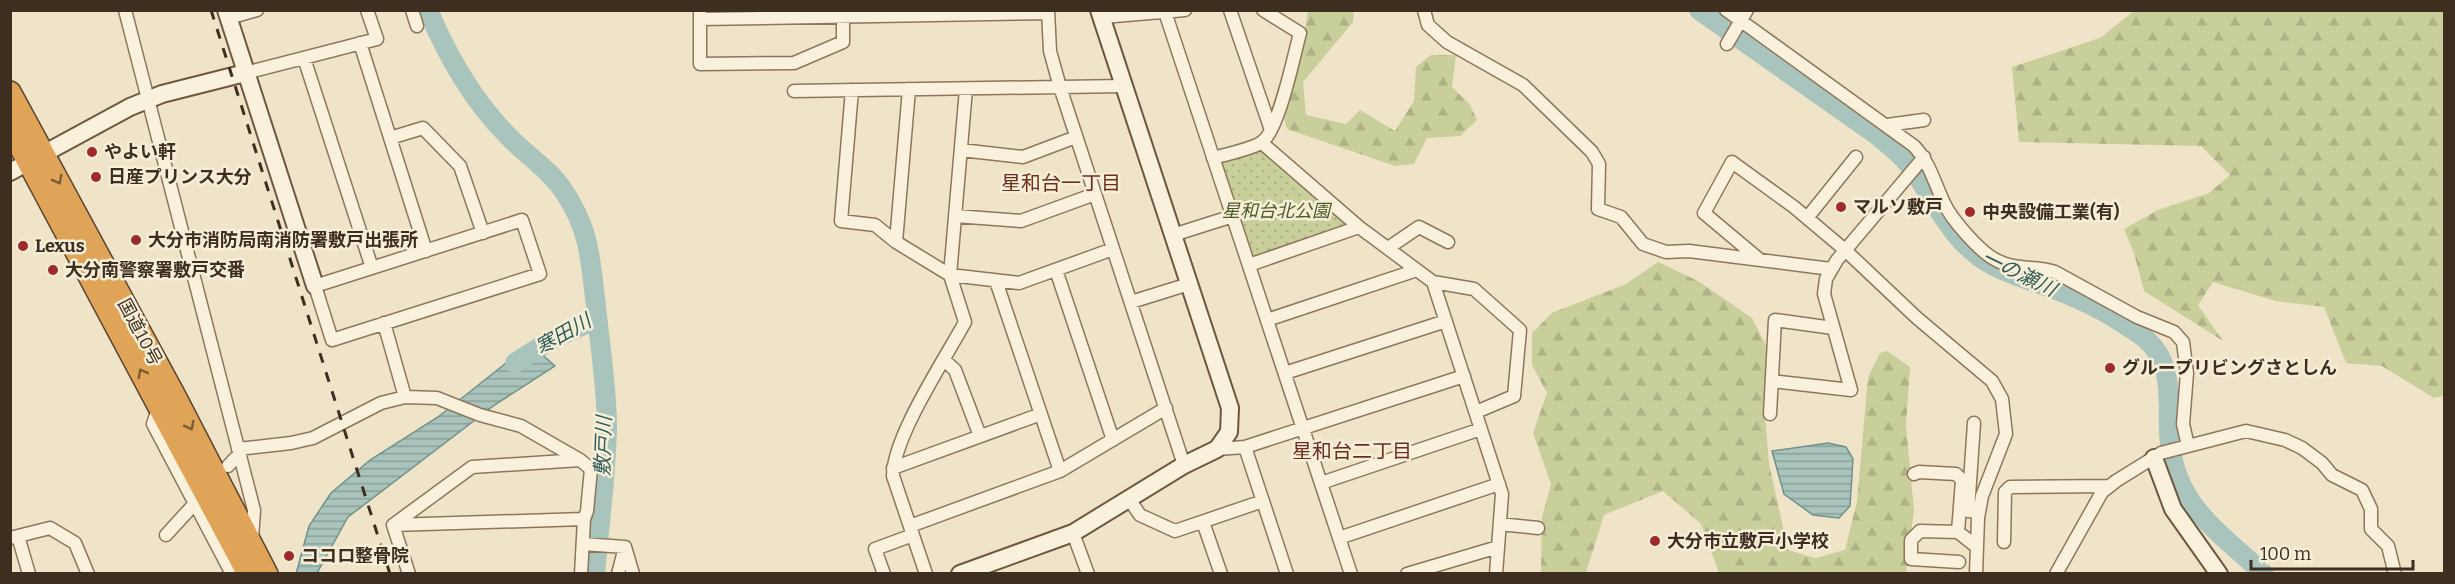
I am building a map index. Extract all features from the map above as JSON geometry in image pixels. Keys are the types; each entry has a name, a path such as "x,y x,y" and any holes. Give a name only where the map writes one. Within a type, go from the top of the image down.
{"highway":[{"name":"国道10号","path":"10,92 28,162"},
{"name":"国道10号","path":"10,128 251,546 259,572"},
{"name":"国道10号","path":"167,401 259,572"}],"street":[{"path":"125,10 254,510 251,546"},
{"path":"257,10 227,14 332,340 540,274 522,220 315,286"},
{"path":"28,162 130,107 148,100 377,39 367,10"},
{"path":"412,10 417,26"},
{"path":"1185,10 1101,14 1230,408 1229,432 1217,449"},
{"path":"1230,10 1271,130"},
{"path":"1213,158 1262,143 1271,130 1300,33 1263,10"},
{"path":"1424,10 1428,25 1447,42 1523,85 1592,152 1599,164 1598,209 1621,217 1643,244 1666,252 1689,251 1831,269"},
{"path":"1726,10 1743,19 1914,146 1944,205 1981,249 1997,261 2055,272 2137,316 2174,332 2183,342 2187,358 2183,424 2185,446"},
{"path":"843,16 843,42 794,63 700,64 700,15 815,14 843,16 903,13 1048,12 1050,51 1060,87 1184,465"},
{"path":"1165,12 1351,573"},
{"path":"1728,42 1743,19"},
{"path":"360,43 426,251"},
{"path":"304,58 372,268"},
{"path":"794,91 1123,86"},
{"path":"926,573 893,476 893,468 900,440 965,322 950,275 966,88"},
{"path":"896,242 909,89"},
{"path":"852,90 841,221 875,225 896,242 950,275 996,281 1019,283 1113,249"},
{"path":"1887,125 1924,120"},
{"path":"390,138 423,128 431,136 460,166 483,233"},
{"path":"961,150 1023,157 1076,137"},
{"path":"1262,143 1359,227 1433,282 1474,289 1520,330 1514,396 1476,412"},
{"path":"1807,218 1856,158"},
{"path":"1772,381 1851,390 1824,294 1826,279 1845,250 1922,159"},
{"path":"1760,260 1704,213 1732,162 1807,218 1845,250 1917,318 1992,381 2002,399 2006,434 1982,496 1976,573"},
{"path":"955,216 1021,221 1095,194"},
{"path":"1173,235 1233,216"},
{"path":"1249,265 1359,227"},
{"path":"1388,248 1419,227 1448,242"},
{"path":"1056,270 1113,440"},
{"path":"1267,320 1417,270"},
{"path":"996,281 1060,471"},
{"path":"1433,282 1502,494 1496,573"},
{"path":"1131,302 1189,284"},
{"path":"1770,414 1775,320 1833,328"},
{"path":"1285,374 1446,321"},
{"path":"384,323 405,397"},
{"path":"944,360 955,370 980,436"},
{"path":"960,573 1073,533 1184,465 1217,449 1245,447 1464,376"},
{"path":"228,466 239,451 313,438 381,403 405,397 437,398 480,415 521,426 580,460 591,469 587,511 584,519 586,544 581,573 579,573"},
{"path":"167,401 153,424 232,573"},
{"path":"884,573 875,549 911,530 1060,471 1166,408"},
{"path":"893,468 1041,414"},
{"path":"1974,423 1968,511 1979,512"},
{"path":"1321,483 1481,429"},
{"path":"2056,573 2102,492 2110,486 2158,455 2246,431 2285,440 2302,448 2322,463 2332,475 2362,490 2371,509 2371,529 2388,546 2395,573"},
{"path":"1245,447 1287,573"},
{"path":"2158,455 2173,509 2219,573"},
{"path":"393,525 472,467 580,460"},
{"path":"1914,474 1919,472 1956,474 1962,480 1958,532"},
{"path":"1339,538 1499,484"},
{"path":"2004,542 2005,492 2010,487 2110,486"},
{"path":"1129,500 1140,515 1175,531 1263,501"},
{"path":"166,536 196,502"},
{"path":"393,525 584,519"},
{"path":"1203,522 1221,573"},
{"path":"1500,524 1538,528"},
{"path":"393,525 409,573"},
{"path":"29,573 14,537 50,528 75,543 88,573"},
{"path":"1959,562 1911,559 1911,540 1920,531 1958,532 1977,547"},
{"path":"1073,533 1088,573"},
{"path":"586,544 620,547"},
{"path":"618,573 620,547"},
{"path":"620,547 633,573"},
{"path":"1407,573 1498,547"}],"green space":[{"path":"1354,10 1353,22 1303,82 1306,115 1346,124 1360,110 1395,131 1414,101 1416,67 1431,55 1456,55 1452,87 1470,105 1477,120 1460,136 1427,138 1414,164 1395,166 1287,129 1283,115 1303,43 1308,11"},
{"path":"2135,10 2444,11 2444,396 2434,398 2382,366 2346,363 2324,307 2276,301 2213,282 2198,305 2223,341 2144,291 2134,253 2124,229 2158,210 2209,193 2230,175 2201,146 2019,142 2012,67 2100,38"},
{"name":"星和台北公園","path":"1259,149 1347,222 1346,227 1255,258 1251,255 1221,166 1223,160"},
{"path":"1658,262 1698,281 1752,318 1766,345 1764,403 1769,463 1788,550 1815,558 1845,550 1857,501 1868,377 1880,353 1887,351 1910,367 1906,425 1914,510 1906,573 1719,573 1701,524 1663,491 1604,515 1586,573 1541,573 1542,517 1551,484 1533,433 1547,393 1532,365 1532,333 1552,313 1626,284"}],"water":[{"path":"530,344 555,366 496,404 348,517 317,573 296,574 309,526 331,493 370,460 438,417"},
{"path":"1828,443 1846,447 1853,459 1850,506 1839,518 1813,515 1784,494 1772,451"}],"waterway":[{"name":"寒田川","path":"428,10 453,61 483,108 563,190 579,219 588,246 607,413 605,465 595,574"},
{"name":"一の瀬川","path":"1699,10 1877,135 1894,150 1915,173 1962,242 1975,254 2002,270 2064,293 2098,309 2120,321 2148,342 2157,352 2165,370 2172,457 2178,478 2200,514 2264,574"},
{"name":"寒田川","path":"515,363 554,338 597,319"}],"railway":[{"path":"211,10 390,574"}],"place":[{"name":"やよい軒","path":"92,152"},
{"name":"日産プリンス大分","path":"96,177"},
{"name":"マルソ敷戸","path":"1841,207"},
{"name":"中央設備工業(有)","path":"1970,212"},
{"name":"大分市消防局南消防署敷戸出張所","path":"136,240"},
{"name":"Lexus","path":"23,246"},
{"name":"大分南警察署敷戸交番","path":"53,270"},
{"name":"グループリビングさとしん","path":"2110,368"},
{"name":"大分市立敷戸小学校","path":"1655,541"},
{"name":"ココロ整骨院","path":"289,556"}],"district":[{"name":"星和台一丁目","path":"1061,183"},
{"name":"星和台二丁目","path":"1352,451"}],"water label":[{"name":"敷戸川","path":"603,446"}]}
